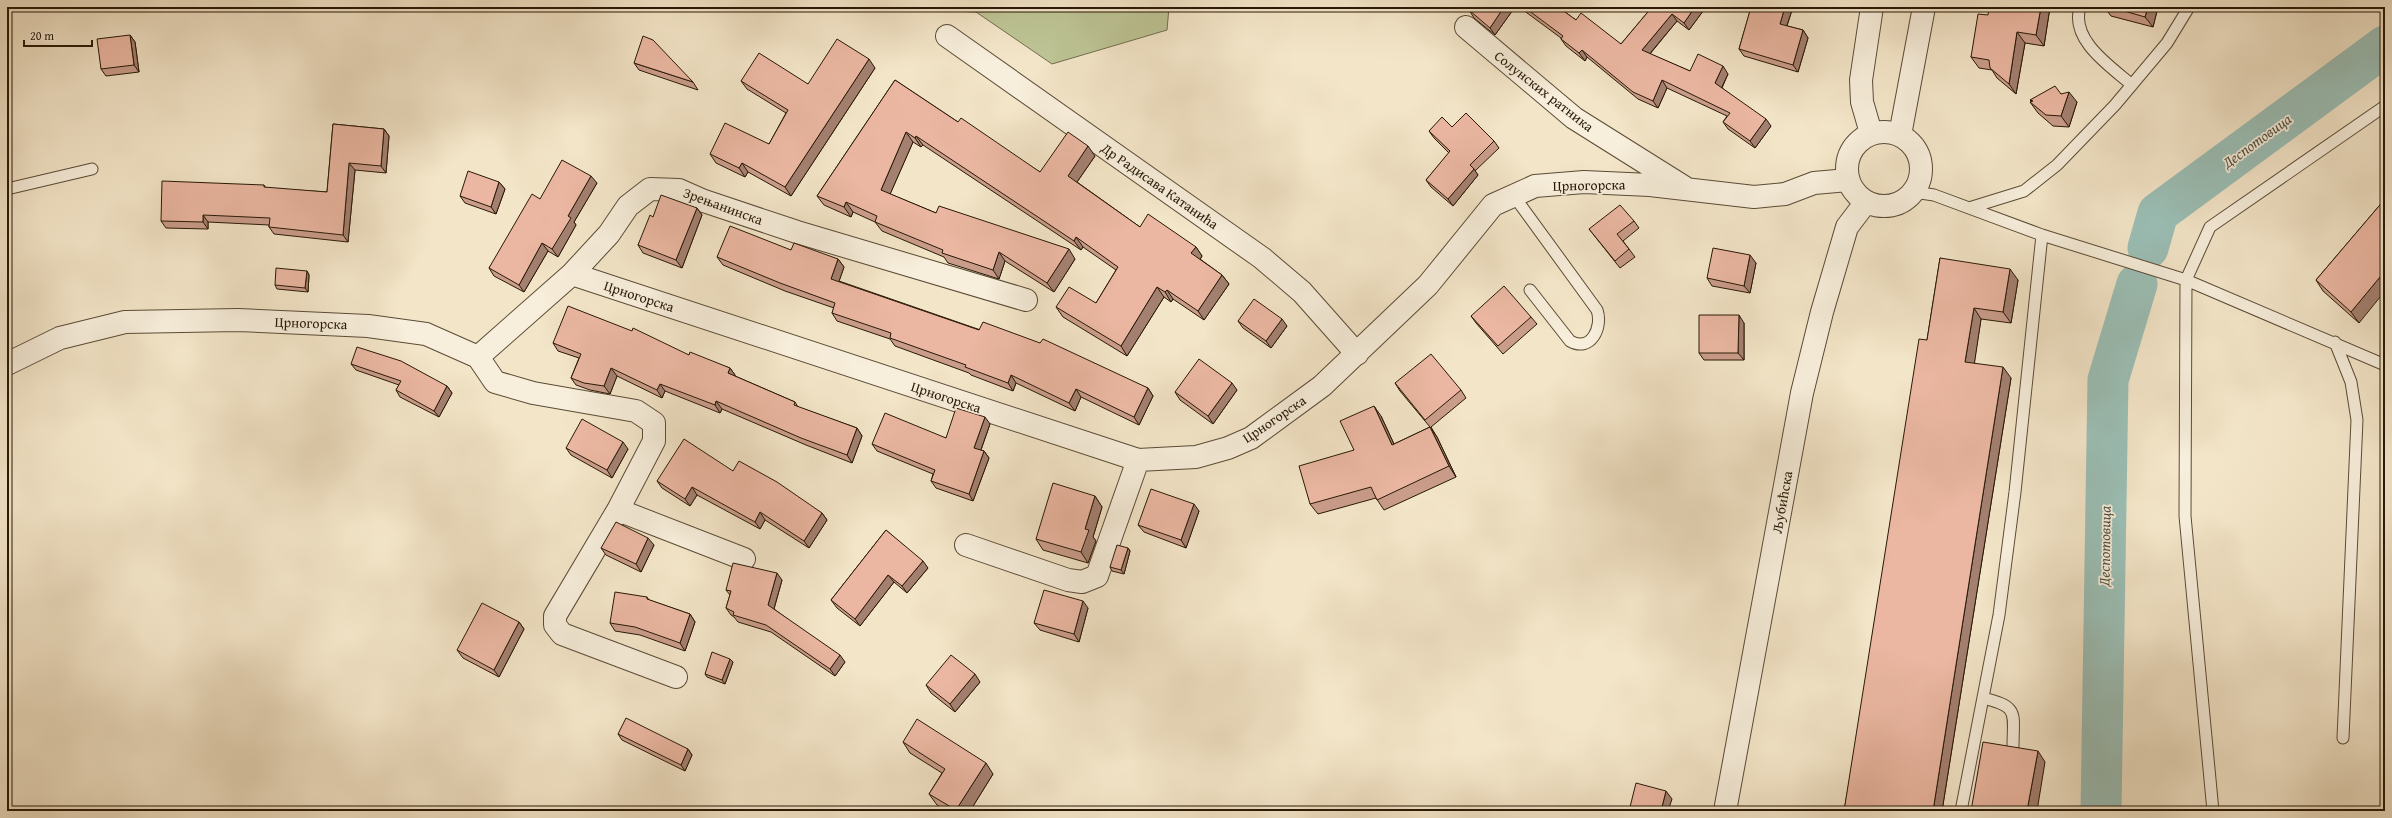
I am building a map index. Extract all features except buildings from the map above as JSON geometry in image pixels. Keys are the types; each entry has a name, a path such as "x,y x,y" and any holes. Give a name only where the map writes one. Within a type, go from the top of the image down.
{"street":[{"path":"1871,133 1862,102 1861,80 1872,7"},
{"path":"1900,134 1924,7"},
{"name":"Солунских ратника","path":"1466,28 1574,118 1687,188"},
{"name":"Др Радисава Катанића","path":"947,36 1262,258 1302,292 1357,354"},
{"path":"1881,131 1900,134 1913,145 1921,160 1919,182 1914,192 1902,202 1887,206 1866,202 1855,192 1848,180 1846,171 1850,152 1859,141 1871,133 1881,131"},
{"name":"Црногорска","path":"572,274 1138,460 1196,456 1228,448 1251,438 1322,386 1428,286 1493,205 1535,186 1584,182 1687,188 1754,197 1785,194 1814,183 1848,180"},
{"name":"Зрењанинска","path":"478,357 572,274 609,234 628,206 650,189 679,190 704,201 797,232 1026,300"},
{"name":"Љубићска","path":"1725,811 1802,393 1822,312 1847,227 1866,202"},
{"name":"Црногорска","path":"7,364 60,338 125,322 231,320 368,326 426,334 478,357"},
{"path":"478,357 494,382 533,393 636,412 654,423 654,441 618,510 555,616 555,625 562,634 676,677"},
{"path":"966,545 1068,580 1082,582 1097,576 1138,460"},
{"path":"618,510 744,559"}],"lane":[{"path":"2080,7 2078,13 2083,37 2100,57 2132,85"},
{"path":"1968,208 2024,191 2057,165 2132,85 2167,43 2189,7"},
{"path":"2213,811 2185,516 2186,280 2210,227 2385,106"},
{"path":"7,189 92,169"},
{"path":"1914,192 1934,195 2042,235 2186,280 2335,342 2385,365"},
{"path":"1514,196 1597,310 1600,319 1596,335 1586,343 1575,344 1570,341 1530,290"},
{"path":"1961,811 1998,615 2015,492 2042,235"},
{"path":"2335,342 2351,382 2357,420 2343,738"},
{"path":"1983,698 2008,706 2013,713 2013,747"}],"green space":[{"path":"851,7 1169,7 1167,30 1052,64 976,12"}],"waterway":[{"name":"Деспотовица","path":"2148,248 2158,213 2385,46"},
{"name":"Деспотовица","path":"2101,811 2108,380 2137,284"}]}
